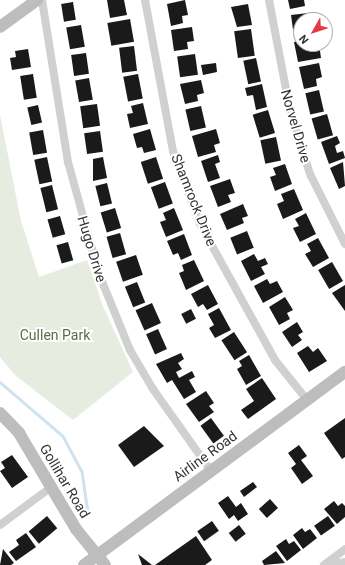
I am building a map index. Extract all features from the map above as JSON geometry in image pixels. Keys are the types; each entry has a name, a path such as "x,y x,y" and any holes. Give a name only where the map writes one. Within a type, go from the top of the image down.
{"main road":[{"path":"0,27 37,0"},
{"name":"Airline Road","path":"84,565 345,372"},
{"name":"Gollihar Road","path":"0,414 19,433 50,488 105,565"}],"street":[{"name":"Hugo Drive","path":"42,0 68,162 99,274 130,350 153,389 210,471"},
{"name":"Shamrock Drive","path":"145,0 173,151 200,224 275,360 307,400"},
{"name":"Norvel Drive","path":"269,0 288,100 301,146 311,176 345,244"},
{"path":"0,525 50,488"},
{"path":"324,565 345,549"},
{"path":"328,565 345,562"}],"green space":[{"name":"Cullen Park","path":"0,115 21,221 39,277 87,260 103,306 133,372 73,420 16,376 0,357"}],"building":[{"path":"107,0 124,0 127,15 110,18"},
{"path":"185,0 188,15 182,16 183,23 171,26 167,4"},
{"path":"288,0 304,0 305,6 290,9"},
{"path":"73,2 76,20 64,22 61,4"},
{"path":"248,4 252,25 237,27 231,7"},
{"path":"291,15 293,15 293,30"},
{"path":"130,19 134,42 111,46 107,23"},
{"path":"81,25 85,47 70,49 66,28"},
{"path":"192,27 194,41 187,42 188,49 174,51 171,30"},
{"path":"251,29 255,56 238,58 234,31"},
{"path":"134,46 137,71 122,73 119,48"},
{"path":"28,49 31,67 12,70 10,58 16,57 15,51"},
{"path":"296,52 320,52 321,58 298,62"},
{"path":"86,53 89,74 74,76 71,55"},
{"path":"195,54 198,75 180,77 177,57"},
{"path":"256,58 261,81 248,84 243,61"},
{"path":"216,63 217,72 203,75 201,65"},
{"path":"319,63 322,77 316,79 317,86 304,89 299,67"},
{"path":"33,74 37,98 24,100 20,76"},
{"path":"138,74 143,99 128,101 123,77"},
{"path":"89,78 93,100 79,102 75,80"},
{"path":"201,80 204,93 197,95 198,101 185,104 180,84"},
{"path":"262,84 267,107 256,110 253,95 247,96 245,88"},
{"path":"319,90 324,111 310,115 305,93"},
{"path":"143,103 148,124 130,128 127,114 133,113 131,106"},
{"path":"97,104 100,126 83,128 80,106"},
{"path":"38,105 42,123 31,125 27,107"},
{"path":"201,106 206,127 190,131 185,110"},
{"path":"268,110 275,133 260,138 253,115"},
{"path":"327,114 333,135 318,140 312,118"},
{"path":"150,129 156,150 144,153 142,147 137,148 133,134"},
{"path":"216,129 220,143 214,145 216,152 198,157 192,136"},
{"path":"43,130 47,153 33,155 29,132"},
{"path":"100,131 103,152 87,154 84,133"},
{"path":"337,136 340,143 335,146 337,153 343,151 345,158 329,164 321,142"},
{"path":"276,137 281,160 265,164 260,140"},
{"path":"218,155 220,162 215,164 220,178 208,182 201,161"},
{"path":"47,157 52,181 39,184 34,160"},
{"path":"103,157 107,178 93,181 93,159"},
{"path":"156,157 163,179 148,184 141,162"},
{"path":"343,162 345,186 339,189 330,168"},
{"path":"285,164 292,184 275,191 270,177 276,175 273,168"},
{"path":"230,179 235,193 228,195 231,202 218,207 210,186"},
{"path":"165,182 173,204 159,209 151,187"},
{"path":"107,183 112,203 100,206 95,186"},
{"path":"52,185 58,209 46,212 40,188"},
{"path":"294,189 303,210 283,219 277,204 284,201 281,194"},
{"path":"243,204 248,216 242,218 244,223 227,230 220,214"},
{"path":"115,208 121,228 107,232 101,212"},
{"path":"174,208 183,230 166,237 160,222 166,220 163,213"},
{"path":"306,213 316,234 300,242 293,228 299,226 295,219"},
{"path":"60,216 65,234 53,238 48,220"},
{"path":"247,231 254,248 237,254 230,238"},
{"path":"120,233 126,254 113,258 107,237"},
{"path":"184,234 192,255 181,260 178,253 173,255 167,241"},
{"path":"318,238 329,258 313,267 305,254 311,251 307,244"},
{"path":"68,242 73,260 62,264 56,245"},
{"path":"254,254 258,261 265,258 268,264 261,267 265,274 251,281 241,261"},
{"path":"136,255 143,275 123,282 116,262"},
{"path":"194,260 204,281 186,290 179,273 184,271 182,265"},
{"path":"332,262 343,281 329,289 318,270"},
{"path":"267,279 270,284 277,281 283,292 263,303 254,286"},
{"path":"137,282 145,302 133,307 125,287"},
{"path":"208,285 218,304 207,310 203,304 198,307 191,294"},
{"path":"345,285 345,311 332,293"},
{"path":"285,297 293,310 287,313 290,319 279,325 269,307"},
{"path":"152,303 161,323 145,330 136,310"},
{"path":"219,308 231,330 215,338 209,328 214,325 208,314"},
{"path":"191,309 196,319 186,324 181,314"},
{"path":"297,322 303,332 298,335 302,340 292,347 282,332"},
{"path":"158,329 167,349 155,354 146,334"},
{"path":"234,332 247,352 234,360 221,340"},
{"path":"308,346 313,352 318,348 327,361 309,372 297,353"},
{"path":"181,353 184,359 178,363 182,369 176,372 179,378 192,371 195,377 189,380 196,392 184,399 172,380 167,383 156,364"},
{"path":"249,355 261,376 246,385 237,369 242,366 239,361"},
{"path":"262,378 276,399 248,419 241,410 254,401 246,389"},
{"path":"206,391 214,403 209,406 214,412 199,422 186,404"},
{"path":"211,418 224,436 213,443 200,426"},
{"path":"345,418 345,457 342,459 324,433"},
{"path":"144,426 164,446 134,467 118,445"},
{"path":"299,445 307,456 301,460 313,476 302,484 291,468 296,464 288,453"},
{"path":"12,455 28,477 12,488 0,471 5,468 1,462"},
{"path":"253,482 257,487 244,497 240,491"},
{"path":"228,496 236,507 241,503 248,514 238,521 234,515 229,519 218,503"},
{"path":"270,499 278,508 267,518 259,509"},
{"path":"334,501 338,506 342,503 345,506 345,517 337,524 324,509"},
{"path":"47,516 57,528 39,544 29,531"},
{"path":"328,516 335,526 321,536 314,526"},
{"path":"212,521 219,531 204,541 197,531"},
{"path":"239,525 246,534 236,542 229,533"},
{"path":"302,528 305,532 310,529 317,538 303,549 293,535"},
{"path":"26,533 36,547 16,561 9,552 19,545 16,540"},
{"path":"196,536 212,560 205,565 155,565"},
{"path":"286,539 289,544 294,541 301,550 287,561 276,546"},
{"path":"3,549 14,563 11,565 0,565"},
{"path":"276,551 285,563 264,565 262,561"},
{"path":"138,554 152,565 142,565"}],"waterway":[{"path":"0,382 63,436 82,471 88,513"}]}
